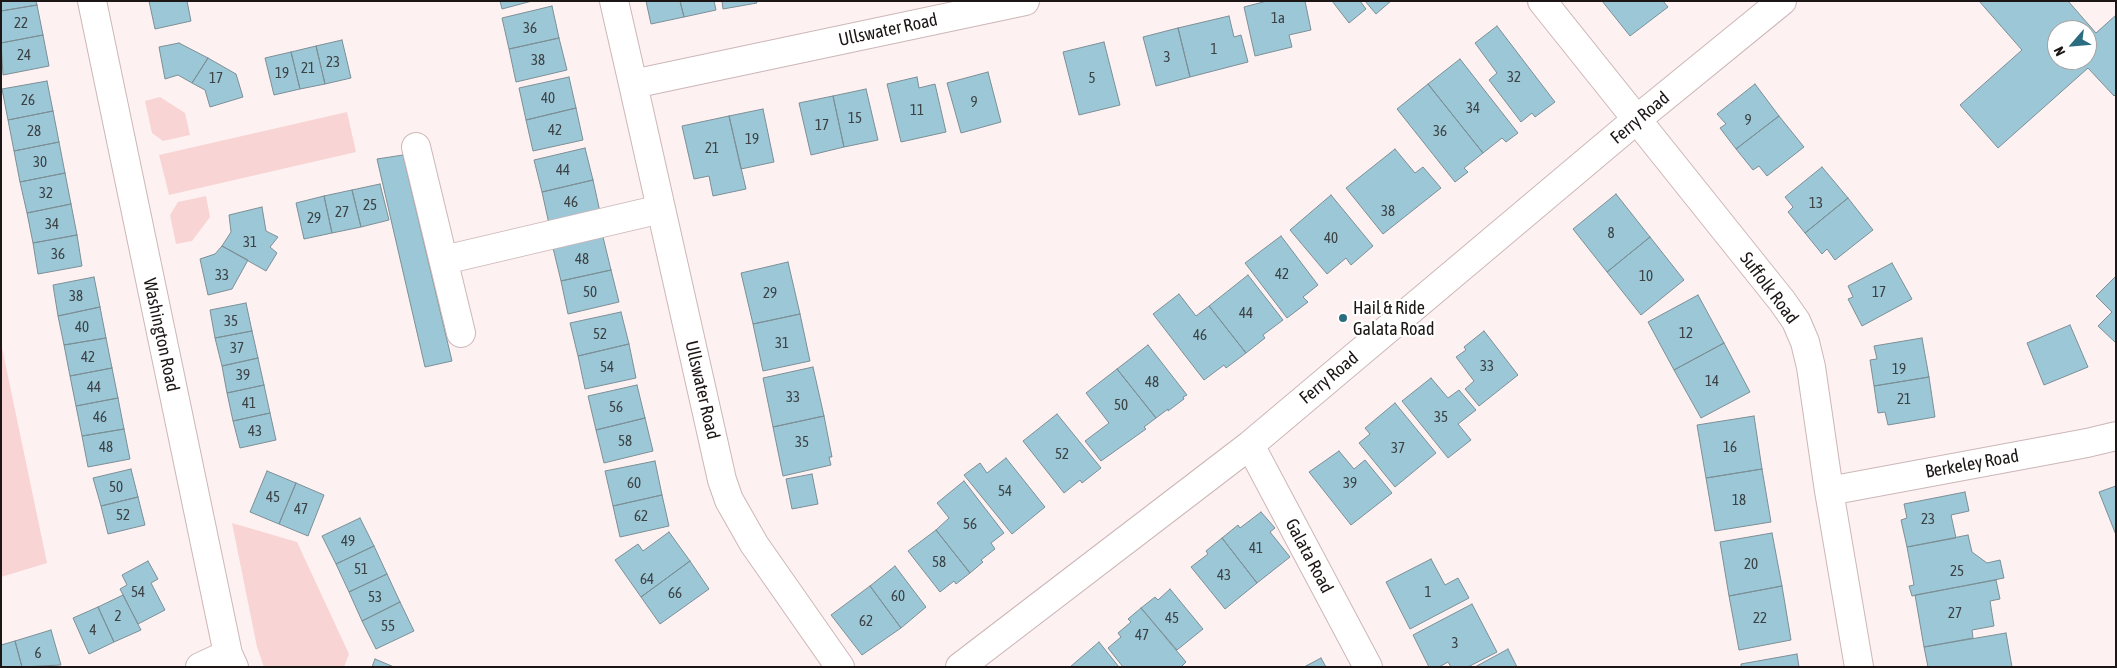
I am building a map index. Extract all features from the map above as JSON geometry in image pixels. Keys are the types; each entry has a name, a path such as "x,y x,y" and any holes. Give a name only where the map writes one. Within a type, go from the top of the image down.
{"street":[{"name":"Washington Road","path":"92,1 231,660"},
{"name":"Ullswater Road","path":"614,1 722,480 729,500 754,544 840,667"},
{"name":"Ullswater Road","path":"633,84 1025,1"},
{"name":"Suffolk Road","path":"1542,1 1782,300 1796,321 1805,342 1811,366 1829,490 1859,667"},
{"name":"Ferry Road","path":"965,665 1250,445 1636,120 1782,1"},
{"path":"416,146 461,333"},
{"path":"444,260 661,209"},
{"name":"Berkeley Road","path":"1829,490 2087,443 2116,436"},
{"name":"Galata Road","path":"1250,445 1368,667"},
{"path":"200,667 231,660"}],"shaded area":[{"path":"160,97 185,113 190,135 163,141 152,133 145,101"},
{"path":"347,112 356,152 169,195 159,155"},
{"path":"206,196 210,217 192,241 176,244 170,215 178,202"},
{"path":"1,343 47,563 1,577"},
{"path":"232,523 297,542 349,654 344,667 264,667 257,647"}],"building":[{"path":"1,1 36,1 37,5 1,11"},
{"path":"149,1 187,1 191,21 155,29"},
{"path":"500,1 532,1 502,9"},
{"path":"646,1 680,1 684,17 651,24"},
{"path":"680,1 714,1 716,10 684,17"},
{"path":"722,1 756,1 757,3 723,9"},
{"path":"1267,1 1305,1 1311,30 1289,35 1292,47 1255,56 1244,7"},
{"path":"1332,1 1360,1 1366,9 1349,23"},
{"path":"1365,1 1391,1 1376,14"},
{"path":"1602,1 1663,1 1668,7 1630,36"},
{"path":"1979,1 2068,1 2085,20 2047,20 2047,70 2086,70 1998,148 1960,105 2022,50"},
{"path":"37,5 43,35 1,43 1,11"},
{"path":"552,6 559,38 509,49 502,18"},
{"path":"2116,15 2116,94 2114,96 2090,70 2097,70 2097,32"},
{"path":"1229,16 1234,37 1241,35 1248,62 1190,77 1178,28"},
{"path":"1497,26 1555,102 1535,117 1532,113 1521,122 1489,80 1497,73 1475,43"},
{"path":"1178,28 1190,77 1156,86 1143,37"},
{"path":"43,35 49,66 3,75 1,43"},
{"path":"559,38 567,70 516,82 509,49"},
{"path":"342,40 351,78 325,84 316,46"},
{"path":"1104,42 1120,105 1079,115 1063,52"},
{"path":"179,43 208,58 192,83 178,75 165,79 159,47"},
{"path":"316,46 325,84 300,89 291,52"},
{"path":"291,52 300,89 274,95 265,58"},
{"path":"208,58 236,74 243,97 210,107 205,90 192,83"},
{"path":"1460,59 1518,133 1506,142 1502,138 1483,153 1428,84"},
{"path":"988,72 1001,122 961,133 947,83"},
{"path":"569,77 576,108 526,120 519,88"},
{"path":"917,77 919,88 935,84 946,132 901,142 887,84"},
{"path":"47,81 53,111 8,120 2,89"},
{"path":"1428,84 1483,153 1464,168 1468,172 1455,182 1397,109"},
{"path":"1755,84 1779,116 1736,149 1720,128 1726,124 1717,114"},
{"path":"866,89 878,140 844,147 833,96"},
{"path":"833,96 844,147 811,155 799,103"},
{"path":"576,108 583,140 533,151 526,120"},
{"path":"763,109 774,162 741,169 729,116"},
{"path":"53,111 59,142 14,151 8,120"},
{"path":"729,116 746,189 713,196 709,176 694,179 682,126"},
{"path":"1779,116 1804,147 1767,176 1759,166 1753,170 1736,149"},
{"path":"59,142 65,173 20,182 14,151"},
{"path":"585,148 593,180 542,192 534,160"},
{"path":"1395,149 1415,173 1423,167 1441,188 1383,234 1346,188"},
{"path":"403,155 452,361 425,367 377,159"},
{"path":"1822,167 1848,198 1805,233 1788,212 1793,207 1785,197"},
{"path":"65,173 71,204 27,213 20,182"},
{"path":"593,180 600,212 549,224 542,192"},
{"path":"380,184 389,220 361,227 352,190"},
{"path":"352,190 361,227 332,233 324,196"},
{"path":"1616,194 1650,237 1607,272 1573,229"},
{"path":"1331,195 1373,246 1351,265 1346,258 1327,274 1290,230"},
{"path":"324,196 332,233 304,239 296,203"},
{"path":"1848,198 1873,230 1835,260 1827,249 1822,254 1805,233"},
{"path":"71,204 77,235 33,243 27,213"},
{"path":"262,207 266,231 278,237 270,247 277,253 266,271 222,246 231,232 229,215"},
{"path":"77,235 82,266 38,274 33,243"},
{"path":"1281,236 1318,285 1303,297 1308,302 1287,318 1245,263"},
{"path":"603,237 611,270 561,281 553,248"},
{"path":"1650,237 1684,280 1641,315 1607,272"},
{"path":"222,246 248,260 232,289 208,295 200,259 215,254"},
{"path":"788,262 800,314 753,324 741,273"},
{"path":"1892,263 1912,299 1862,326 1848,299 1853,297 1848,286"},
{"path":"611,270 619,302 568,314 561,281"},
{"path":"1248,275 1283,320 1263,335 1265,338 1246,353 1209,306"},
{"path":"2116,276 2116,343 2098,326 2112,312 2096,296"},
{"path":"94,277 100,307 58,316 53,285"},
{"path":"1179,294 1196,316 1209,306 1246,353 1226,368 1224,365 1204,380 1153,314"},
{"path":"1698,295 1724,343 1674,370 1648,322"},
{"path":"246,303 252,331 215,338 210,310"},
{"path":"100,307 106,338 64,345 58,316"},
{"path":"621,312 629,344 578,356 570,323"},
{"path":"800,314 810,361 763,371 753,324"},
{"path":"2070,325 2088,367 2044,385 2027,343"},
{"path":"252,331 258,358 222,366 215,338"},
{"path":"1484,331 1518,375 1479,406 1465,389 1474,381 1456,357 1466,350 1464,347"},
{"path":"106,338 112,368 70,376 64,345"},
{"path":"1922,338 1929,377 1874,386 1870,360 1877,359 1874,346"},
{"path":"1724,343 1750,392 1701,418 1674,370"},
{"path":"629,344 636,378 585,389 578,356"},
{"path":"1148,345 1187,395 1168,411 1168,409 1156,418 1117,369"},
{"path":"258,358 264,385 227,393 222,366"},
{"path":"813,367 824,416 773,427 763,378"},
{"path":"112,368 118,398 76,406 70,376"},
{"path":"1117,369 1156,418 1144,427 1146,429 1101,461 1085,441 1109,423 1086,393"},
{"path":"1929,377 1935,417 1888,425 1885,412 1878,413 1874,386"},
{"path":"1431,378 1448,398 1459,390 1476,410 1458,424 1471,440 1448,458 1402,401"},
{"path":"264,385 270,413 233,421 227,393"},
{"path":"637,385 645,418 596,430 588,396"},
{"path":"118,398 124,429 82,436 76,406"},
{"path":"1395,403 1436,453 1395,487 1359,443 1370,434 1365,428"},
{"path":"270,413 276,440 240,448 233,421"},
{"path":"1057,414 1101,468 1082,483 1080,480 1064,493 1023,441"},
{"path":"824,416 832,457 829,457 831,465 783,476 773,427"},
{"path":"1754,416 1762,469 1706,478 1697,425"},
{"path":"645,418 653,451 604,463 596,430"},
{"path":"124,429 130,459 88,467 82,436"},
{"path":"1339,451 1354,469 1365,460 1392,493 1351,525 1309,472"},
{"path":"1006,458 1045,507 1012,534 964,475 980,463 987,473"},
{"path":"655,461 662,495 613,506 605,471"},
{"path":"131,469 138,497 101,506 93,478"},
{"path":"1762,469 1771,522 1715,531 1706,478"},
{"path":"267,471 296,483 279,524 250,512"},
{"path":"812,474 818,504 792,509 786,479"},
{"path":"964,481 1004,533 991,543 995,549 981,560 983,562 970,573 936,530 949,518 937,503"},
{"path":"296,483 324,495 308,536 279,524"},
{"path":"2116,486 2116,535 2099,492"},
{"path":"1965,492 1969,511 1951,515 1956,538 1907,547 1901,520 1907,518 1904,504"},
{"path":"662,495 669,526 620,537 613,506"},
{"path":"138,497 145,525 108,534 101,506"},
{"path":"1261,512 1275,528 1270,532 1290,557 1257,583 1222,538 1238,525 1240,528"},
{"path":"360,518 374,546 336,564 322,536"},
{"path":"936,530 970,573 956,584 954,581 940,592 908,551"},
{"path":"669,532 690,561 641,597 615,560 638,544 643,551"},
{"path":"1772,533 1782,586 1729,596 1720,542"},
{"path":"1968,535 1972,552 1987,563 2000,560 2004,578 1912,596 1909,586 1914,585 1907,547"},
{"path":"1222,538 1257,583 1225,609 1191,567 1208,554 1206,551"},
{"path":"374,546 387,574 349,592 336,564"},
{"path":"1431,559 1445,585 1458,578 1469,598 1410,629 1386,582"},
{"path":"148,561 158,579 151,583 165,610 138,624 120,589 127,585 122,575"},
{"path":"690,561 709,589 660,624 641,597"},
{"path":"895,566 926,607 901,628 870,586"},
{"path":"387,574 400,602 362,621 349,592"},
{"path":"1996,580 2000,599 1990,601 1994,626 1972,630 1973,638 1924,647 1915,595"},
{"path":"870,586 901,628 862,655 831,615"},
{"path":"1782,586 1791,640 1739,650 1729,596"},
{"path":"1170,589 1203,629 1177,650 1141,608 1155,597 1158,600"},
{"path":"123,595 141,630 114,642 98,607"},
{"path":"400,602 414,631 376,649 362,621"},
{"path":"1472,604 1497,652 1468,667 1451,667 1448,662 1439,667 1429,667 1413,635"},
{"path":"98,607 114,642 89,654 73,618"},
{"path":"1141,608 1186,662 1181,667 1123,667 1108,648 1121,637 1118,633 1131,622 1128,619"},
{"path":"51,630 61,665 22,667 15,641"},
{"path":"2006,633 2012,667 1928,667 1924,647"},
{"path":"15,641 22,667 1,667 1,645"},
{"path":"1099,642 1119,667 1070,667"},
{"path":"1508,649 1517,667 1475,667"},
{"path":"1797,654 1799,667 1741,667 1741,664"},
{"path":"1321,658 1326,667 1304,667"},
{"path":"375,659 394,667 372,667"}],"place":[{"name":"Hail & Ride Galata Road","path":"1343,318"}]}
